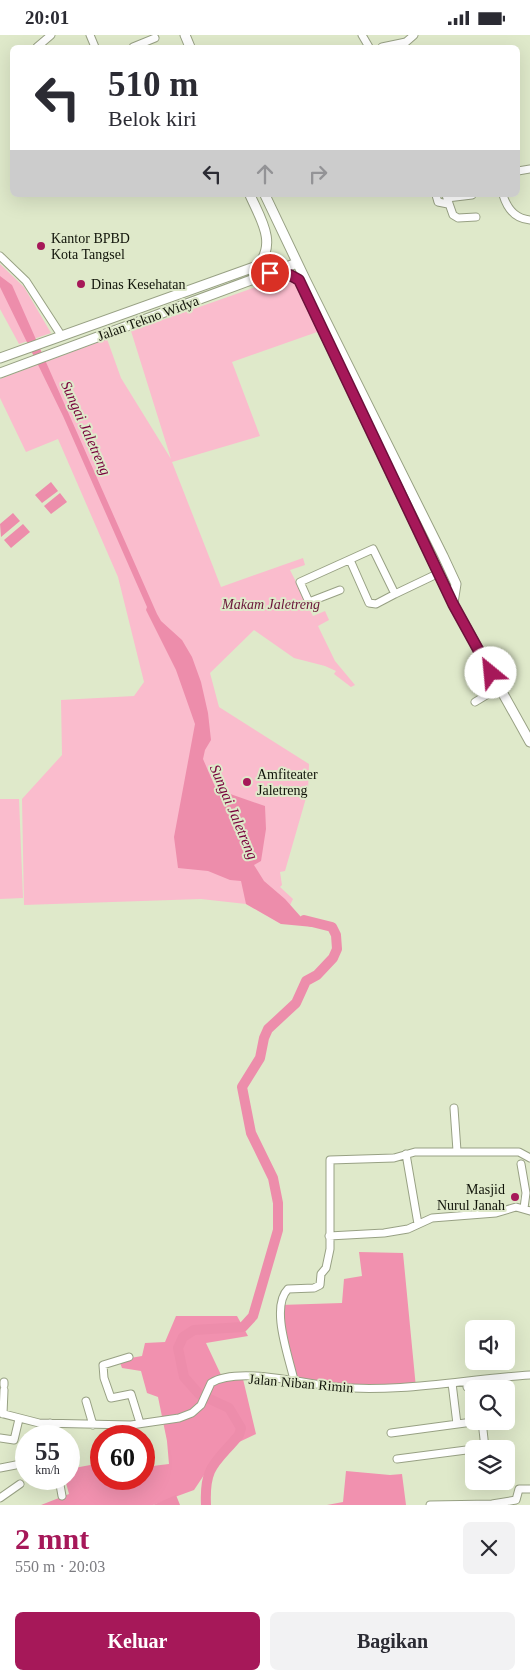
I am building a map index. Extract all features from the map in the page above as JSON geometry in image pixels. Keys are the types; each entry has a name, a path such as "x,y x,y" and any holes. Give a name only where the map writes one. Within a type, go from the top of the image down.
{"main road":[{"name":"Jalan Tekno Widya","path":"0,358 257,266 266,254 267,233 251,197"},
{"path":"266,197 453,604 498,688 530,742"},
{"name":"Jalan Tekno Widya","path":"0,373 297,263"},
{"path":"270,273 278,277 290,275 299,280 318,312 456,584 453,604"}],"street":[{"path":"39,45 51,35"},
{"path":"392,45 406,42 414,35"},
{"path":"138,45 156,37"},
{"path":"437,197 439,203 447,199 460,197"},
{"path":"504,197 506,205 516,215 530,220"},
{"path":"447,199 451,213 455,217 476,217"},
{"path":"0,256 26,281 56,337"},
{"path":"340,590 310,602 300,586 300,582 374,550 395,594"},
{"path":"350,560 369,603 376,604 439,573"},
{"path":"475,702 498,688"},
{"path":"454,1108 457,1151"},
{"path":"294,1381 280,1319 282,1294 288,1289 314,1288 320,1285 321,1274 326,1268 328,1259 330,1160 394,1158 415,1152 457,1151 520,1152 530,1158"},
{"path":"406,1155 418,1225"},
{"path":"329,1236 384,1233 418,1225 432,1218 527,1209 520,1164"},
{"path":"129,1357 103,1365 103,1373 111,1398 131,1395 140,1423"},
{"name":"Jalan Niban Rimin","path":"130,1425 192,1413 202,1405 212,1383 224,1378 263,1377 335,1387 368,1389 530,1375"},
{"path":"452,1383 458,1424"},
{"path":"2,1414 4,1386"},
{"path":"86,1401 93,1425"},
{"name":"Jalan Niban Rimin","path":"2,1414 19,1419 50,1423 93,1425"},
{"path":"0,1439 14,1440 19,1419"},
{"path":"391,1433 465,1423"},
{"path":"396,1459 465,1450"},
{"path":"0,1468 15,1465"},
{"path":"0,1498 15,1488"},
{"path":"430,1505 492,1504 514,1500 519,1489 530,1489"},
{"path":"61,1490 62,1496"}],"green space":[{"path":"0,264 24,287 51,333 19,344 0,309"},
{"name":"Makam Jaletreng","path":"284,277 295,281 320,331 232,362 260,436 172,462 221,587 303,558 305,565 290,570 313,616 325,611 329,620 318,626 335,661 355,685 351,687 334,674 336,671 325,666 294,658 254,630 210,673 219,707 309,764 308,791 285,871 280,872 282,885 280,887 293,899 281,924 246,904 201,899 24,905 22,799 62,755 61,700 134,696 144,682 118,577 58,439 26,452 0,398 0,379 107,339 121,378 171,459 131,331"},
{"path":"0,799 19,799 23,898 0,899"}],"shaded area":[{"path":"359,1252 403,1253 416,1388 361,1389 295,1380 280,1305 342,1303 344,1279 362,1276"},
{"path":"176,1316 237,1316 248,1336 206,1343 222,1377 243,1379 256,1434 220,1451 194,1490 153,1505 41,1505 69,1494 68,1490 80,1490 80,1467 90,1465 90,1490 155,1490 155,1466 169,1464 167,1441 158,1397 147,1393 141,1371 122,1368 119,1360 142,1356 145,1343 165,1342"},
{"path":"346,1471 390,1475 402,1474 406,1505 327,1505 343,1502"}],"water":[{"path":"0,276 12,285 157,614 161,621 182,640 192,657 201,682 208,713 211,740 205,750 203,759 216,789 265,806 266,829 261,861 254,865 264,881 285,899 301,917 319,921 313,927 281,924 246,904 241,881 230,880 208,871 178,868 174,837 195,724 176,670 146,610 147,607 63,416 0,287"},
{"path":"51,482 58,491 42,503 35,495"},
{"path":"60,493 67,502 51,514 44,506"},
{"path":"13,513 20,521 1,537 0,524"},
{"path":"23,524 30,532 11,548 4,540"},
{"path":"176,1495 180,1505 153,1505"}],"waterway":[{"name":"Sungai Jaletreng","path":"206,1505 209,1473 213,1465 239,1435 241,1428 229,1408 199,1394 184,1377 178,1348 183,1337 194,1330 243,1327 253,1316 278,1230 278,1203 273,1178 251,1133 242,1087 260,1058 268,1029 296,1003 306,981 317,975 333,958 337,949 336,935 332,927 304,920"}],"place":[{"name":"Kantor BPBD Kota Tangsel","path":"41,246"},
{"name":"Dinas Kesehatan","path":"81,284"},
{"name":"Amfiteater Jaletreng","path":"247,782"},
{"name":"Masjid Nurul Janah","path":"515,1197"}],"route":[{"path":"270,273 278,277 290,275 299,280 453,604 491,673"}]}
